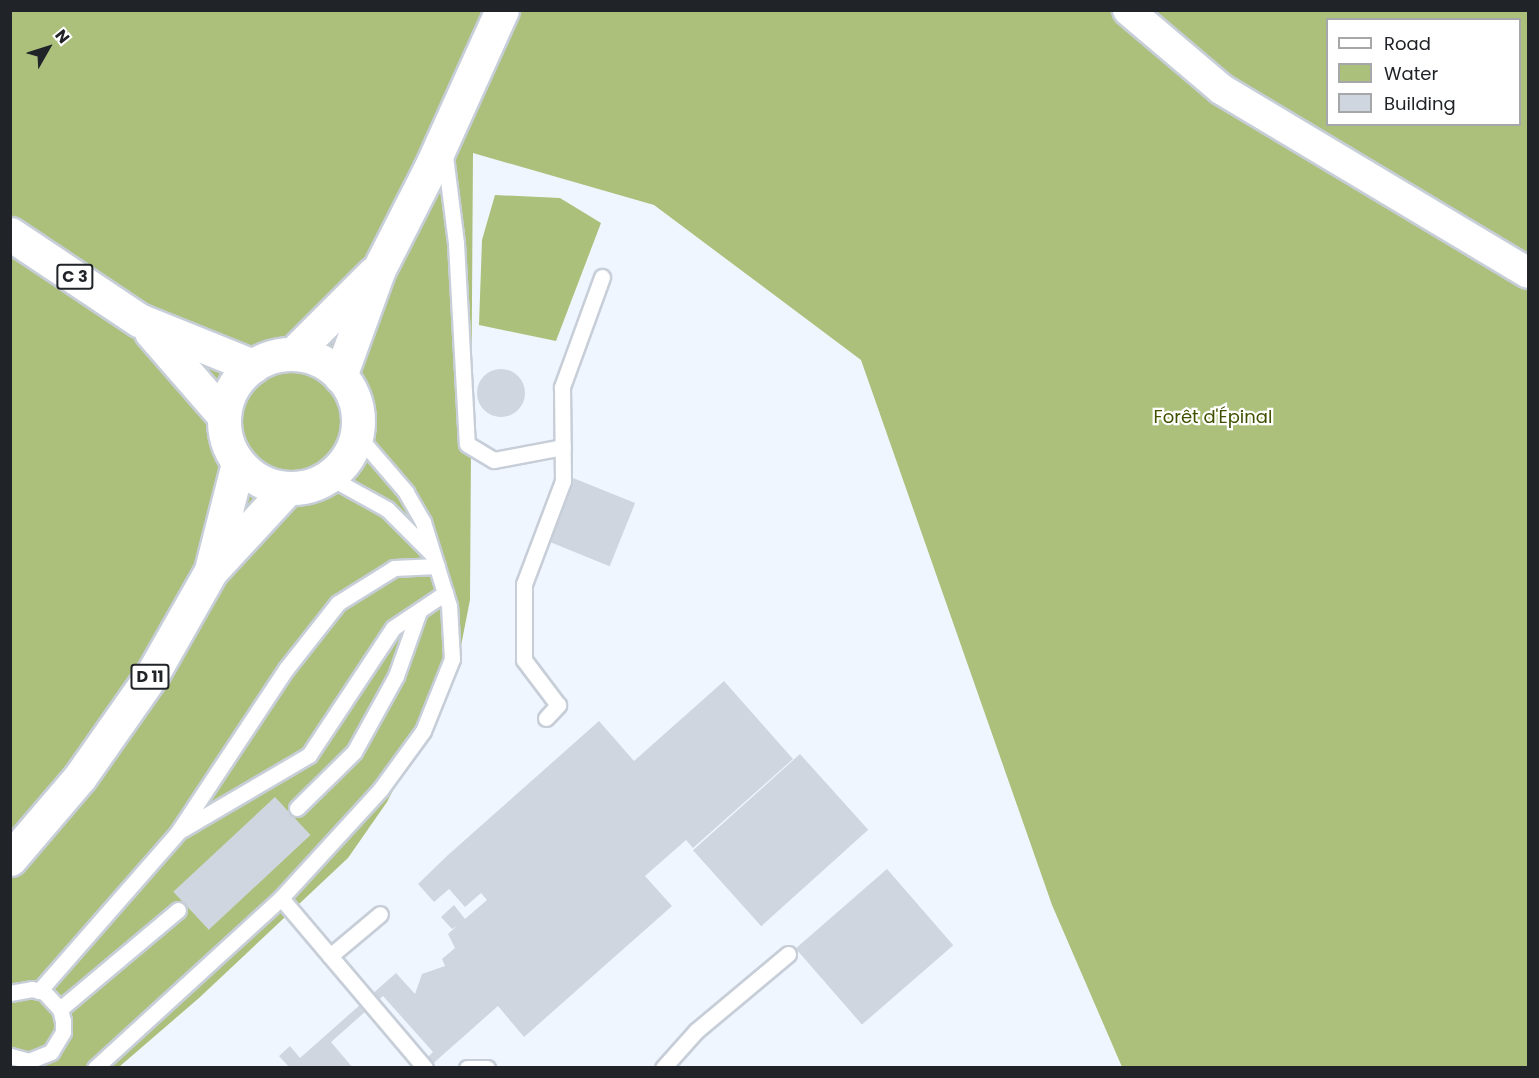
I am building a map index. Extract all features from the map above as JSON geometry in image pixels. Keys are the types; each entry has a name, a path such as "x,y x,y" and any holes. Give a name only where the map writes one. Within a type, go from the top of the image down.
{"main road":[{"path":"340,376 379,269 443,141 502,10"},
{"name":"C 3","path":"10,234 139,320"},
{"path":"293,354 379,269"},
{"path":"139,320 253,366"},
{"path":"139,320 190,373 224,416"},
{"path":"293,354 311,357 340,376 352,393 358,414 357,435 347,458 329,477 316,484 287,489 260,481 238,463 227,441 224,416 238,379 253,366 272,357 293,354"},
{"name":"D 11","path":"211,571 238,463"},
{"name":"D 11","path":"10,859 80,777 140,692 211,571 287,489"}],"street":[{"path":"1128,10 1221,89 1528,273"}],"lane":[{"path":"443,141 454,220 467,444 494,460 563,447"},
{"path":"546,718 558,705 524,660 524,584 563,481 562,387 602,277"},
{"path":"95,1068 281,898 380,790 423,731 452,658 445,593 423,522 406,492 357,435"},
{"path":"329,477 387,509 436,561"},
{"path":"39,991 178,832 286,669 338,603 394,568 436,561"},
{"path":"178,832 309,755 393,628 445,593"},
{"path":"297,808 354,752 396,676 419,611"},
{"path":"281,898 425,1068"},
{"path":"60,1009 178,910"},
{"path":"330,956 380,914"},
{"path":"663,1068 696,1031 788,954"},
{"path":"10,993 39,991 60,1009 63,1032 51,1053 29,1061 10,1056"},
{"path":"467,1068 487,1068"}],"green space":[{"name":"Forêt d'Épinal","path":"10,11 1528,11 1528,1067 1122,1067 1052,905 861,360 654,205 473,153 470,600 457,666 387,802 348,858 199,998 119,1067 11,1067"}],"water":[{"path":"495,195 560,198 601,223 556,341 479,325 482,240"}],"building":[{"path":"501,369 518,376 525,393 518,410 501,417 484,410 477,393 484,376"},
{"path":"573,478 635,503 610,566 548,541"},
{"path":"724,681 793,759 693,848 686,840 645,876 672,906 524,1037 498,1006 428,1068 416,1068 433,1052 383,996 331,1042 353,1068 290,1068 279,1056 290,1046 300,1058 396,973 415,994 422,974 445,966 442,959 455,948 448,934 457,926 452,929 441,917 454,905 465,919 487,900 481,893 465,907 449,889 434,902 418,884 599,721 634,761"},
{"path":"800,754 868,830 761,926 693,850"},
{"path":"275,797 310,835 209,930 173,892"},
{"path":"887,869 953,945 862,1025 796,948"}]}
